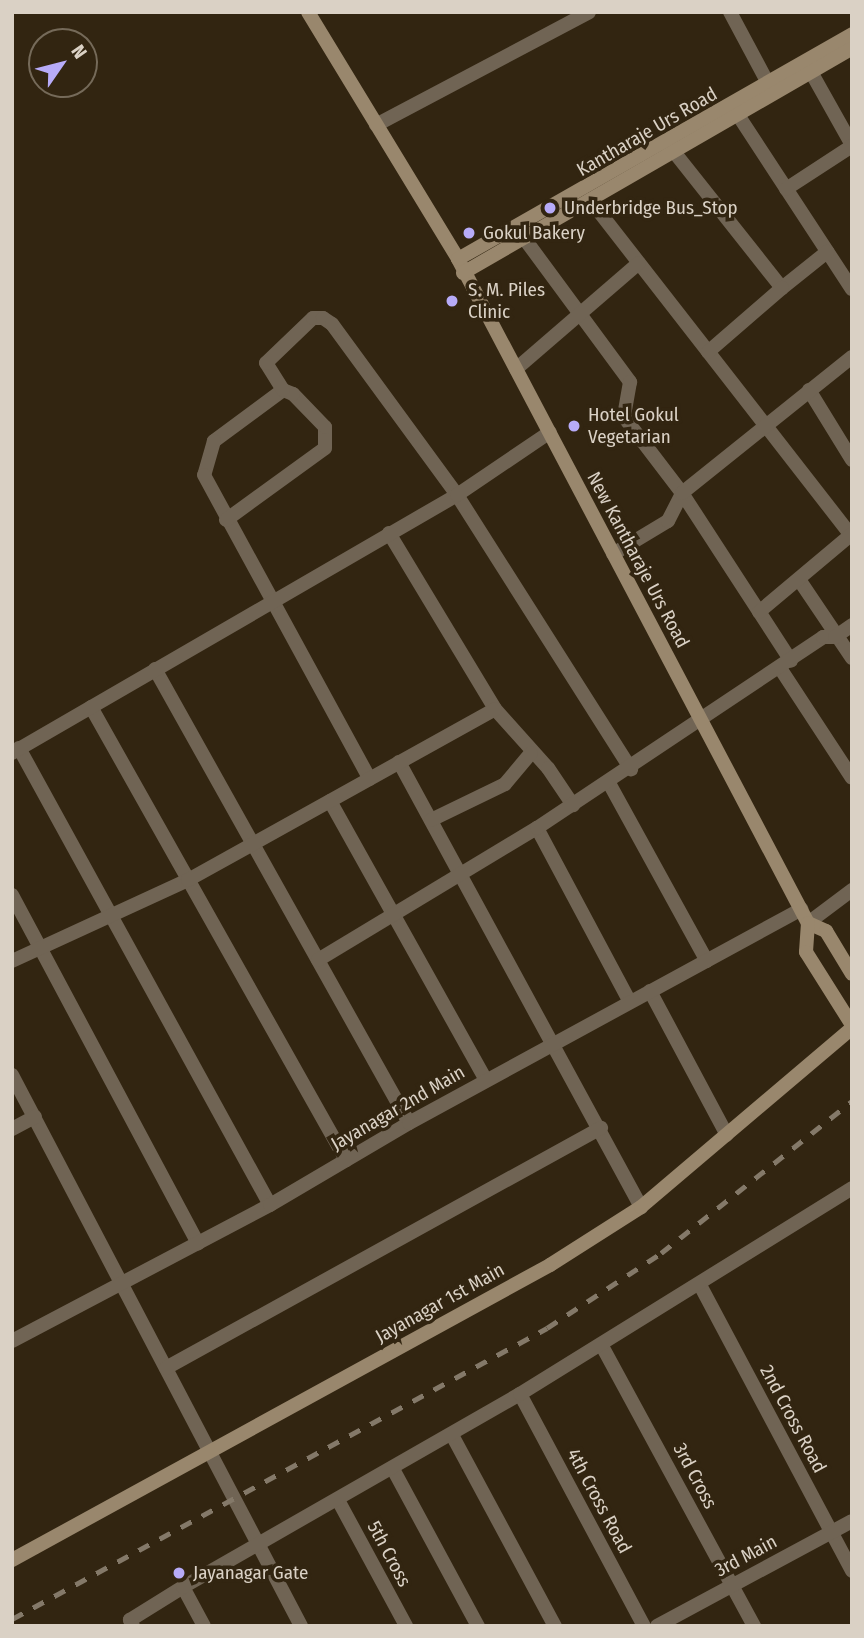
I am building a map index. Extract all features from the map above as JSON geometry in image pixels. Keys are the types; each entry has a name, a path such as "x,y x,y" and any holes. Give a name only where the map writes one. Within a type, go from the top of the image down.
{"street":[{"name":"New Kantharaje Urs Road","path":"308,12 461,266 805,916 826,931 852,974"},
{"path":"376,125 566,18 589,12"},
{"path":"730,12 769,85"},
{"name":"Kantharaje Urs Road","path":"461,266 738,109 808,66 852,34"},
{"name":"Kantharaje Urs Road","path":"738,109 769,85 852,48"},
{"path":"786,189 852,145 808,66"},
{"path":"738,109 786,189 852,289"},
{"path":"670,148 782,288"},
{"name":"Kantharaje Urs Road","path":"461,266 524,238 590,200 670,148"},
{"path":"590,200 851,536 800,581 759,612"},
{"path":"524,238 630,382 624,417 682,493 759,612 785,664 852,778"},
{"path":"708,352 827,252"},
{"path":"516,369 639,263"},
{"path":"226,520 325,448 326,427 284,390 267,369 271,354 313,318 332,324 457,495 631,769"},
{"path":"613,554 668,521 682,493 852,357"},
{"path":"284,390 214,441 204,475 226,520 370,779"},
{"path":"809,390 852,460"},
{"path":"270,1205 114,915 16,750 457,495 550,432"},
{"path":"389,533 495,709 531,753 548,768 573,806"},
{"path":"800,581 835,637 852,658"},
{"path":"318,960 631,769 823,637 835,637 852,625"},
{"path":"155,669 410,1123"},
{"path":"90,706 346,1160"},
{"path":"12,961 188,880 495,709"},
{"path":"431,820 505,784 531,753"},
{"path":"399,762 601,1128 641,1207"},
{"path":"609,783 707,961"},
{"path":"330,801 486,1080"},
{"path":"537,828 631,1002"},
{"name":"Jayanagar 2nd Main","path":"12,1341 270,1205 554,1042 707,961 805,916 852,890"},
{"path":"12,895 198,1244"},
{"path":"805,916 806,952 852,1027"},
{"path":"650,991 727,1135"},
{"name":"Jayanagar 1st Main","path":"12,1560 550,1265 641,1207 852,1027"},
{"path":"12,1075 166,1368 213,1450 301,1626"},
{"path":"12,1129 35,1117"},
{"path":"166,1368 601,1128"},
{"path":"133,1626 130,1620 183,1587 262,1546 602,1346 852,1188"},
{"name":"2nd Cross Road","path":"699,1285 852,1571"},
{"name":"3rd Cross","path":"602,1346 754,1626"},
{"name":"4th Cross Road","path":"520,1394 644,1626"},
{"path":"452,1435 555,1626"},
{"path":"393,1469 478,1626"},
{"name":"5th Cross","path":"338,1500 406,1626"},
{"name":"3rd Main","path":"657,1626 852,1521"},
{"path":"183,1587 204,1626"}],"railway":[{"path":"12,1619 547,1328 661,1253 852,1101"}],"place":[{"name":"Underbridge Bus_Stop","path":"550,208"},
{"name":"Gokul Bakery","path":"469,233"},
{"name":"S. M. Piles Clinic","path":"452,301"},
{"name":"Hotel Gokul Vegetarian","path":"574,426"},
{"name":"Jayanagar Gate","path":"179,1573"}]}
